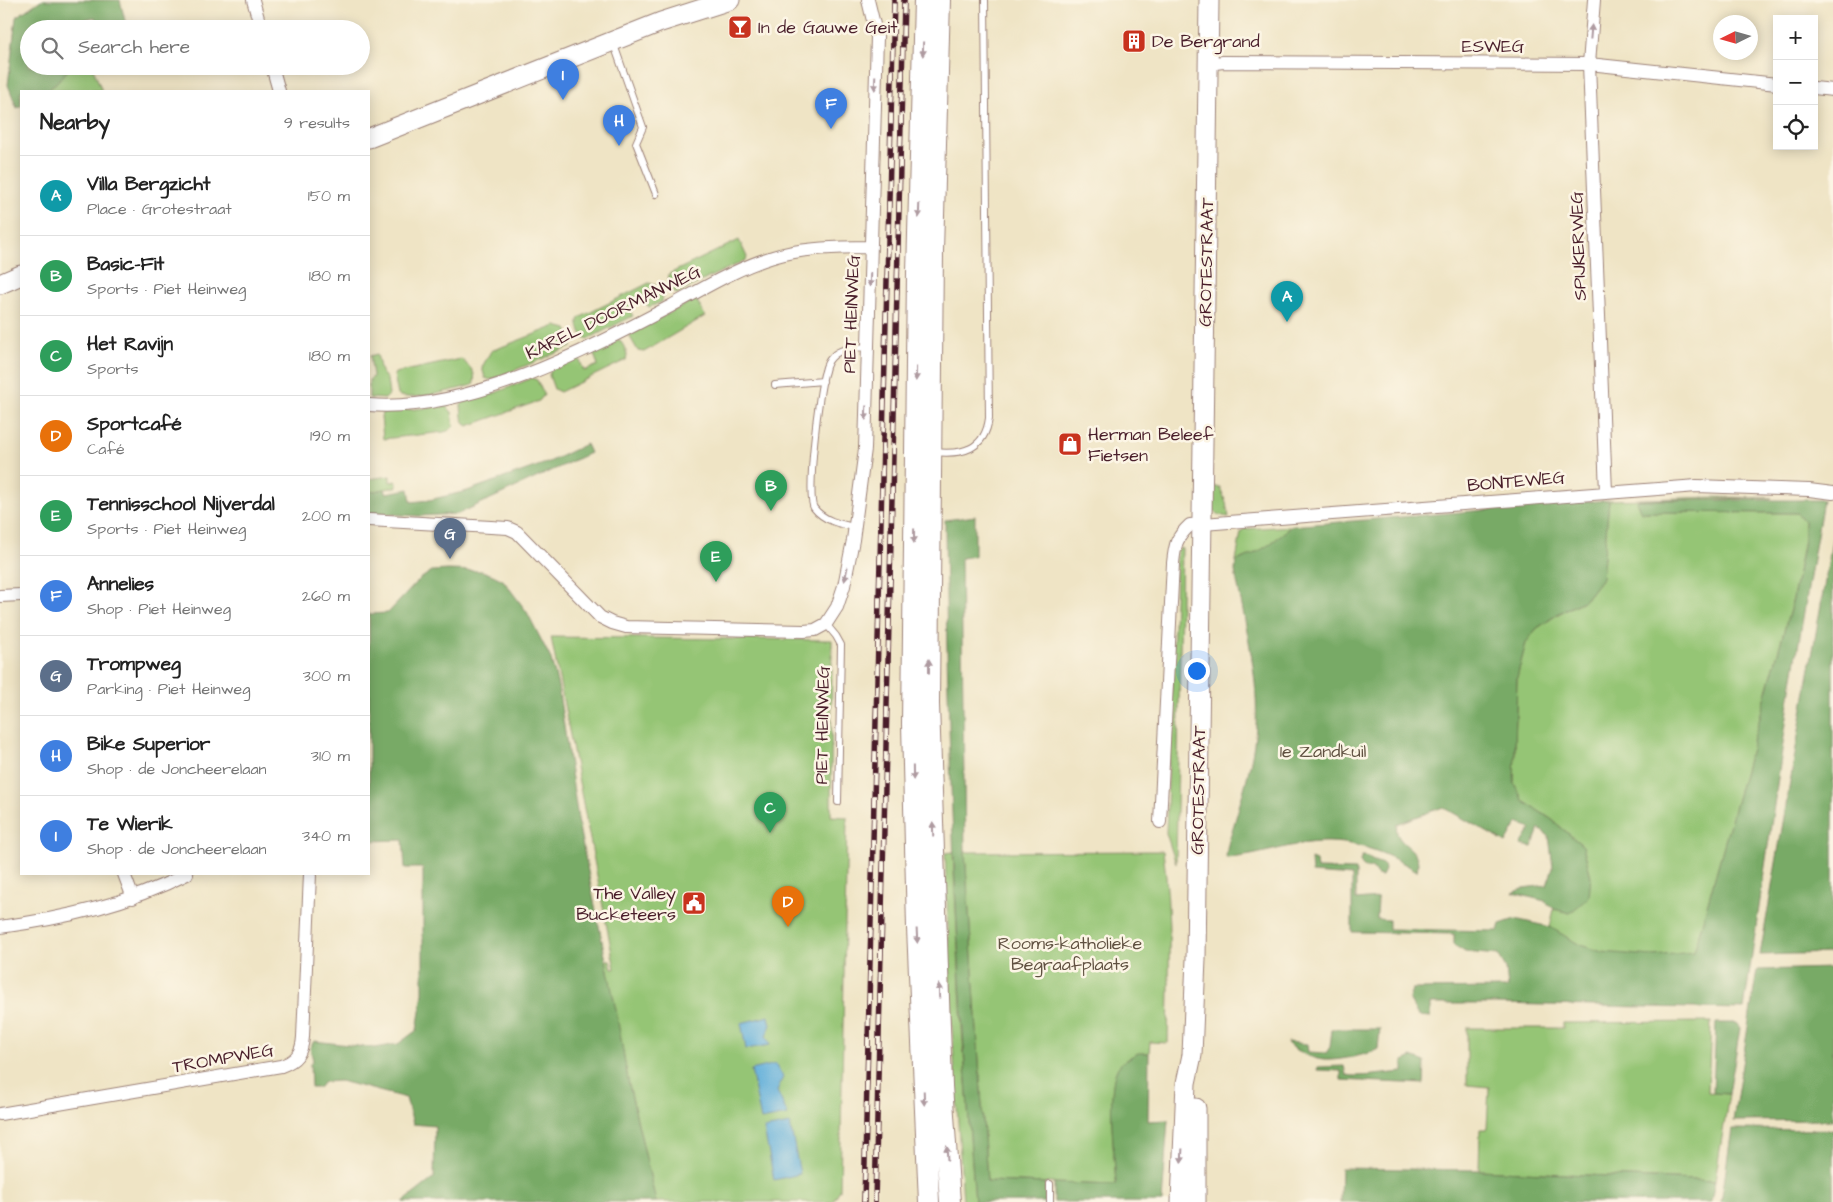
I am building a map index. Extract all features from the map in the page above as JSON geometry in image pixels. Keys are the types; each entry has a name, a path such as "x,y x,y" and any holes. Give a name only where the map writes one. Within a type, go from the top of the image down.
{"main road":[{"path":"924,0 917,282 912,724 917,928 929,1202"},
{"path":"940,0 930,451 930,714 942,1086 950,1202"}],"street":[{"path":"253,0 259,20"},
{"path":"370,138 661,22 730,0"},
{"name":"PIET HEINWEG","path":"826,624 837,607 844,586 855,527 865,449 877,37 868,0"},
{"name":"GROTESTRAAT","path":"1196,1202 1196,1086 1192,1055 1196,949 1210,0"},
{"name":"SPIJKERWEG","path":"1594,0 1589,64 1606,492"},
{"name":"ESWEG","path":"1208,64 1223,62 1589,64 1773,84"},
{"path":"275,75 279,90"},
{"path":"1818,88 1833,90"},
{"name":"KAREL DOORMANWEG","path":"370,405 395,405 444,399 473,393 534,371 582,350 715,282 772,258 814,249 871,246"},
{"path":"0,284 20,275"},
{"name":"BONTEWEG","path":"1203,524 1698,486 1809,490 1833,493"},
{"path":"370,520 508,528 517,532 600,617 626,627 804,631 815,630 826,624"},
{"name":"GROTESTRAAT","path":"1160,822 1175,543 1190,525 1203,524"},
{"path":"0,596 20,595"},
{"path":"124,875 133,898"},
{"path":"0,927 72,915 133,898 185,875"},
{"name":"TROMPWEG","path":"0,1114 281,1066 294,1060 300,1053 304,1037 310,875"},
{"name":"GROTESTRAAT","path":"1180,1202 1186,1083 1192,1055"}],"lane":[{"path":"930,451 951,454 965,452 981,440 988,426 985,0"},
{"path":"613,41 643,127 636,143 656,194"},
{"path":"855,527 823,518 812,506 811,490 825,370 831,358 840,351 868,347"},
{"path":"775,385 823,381"},
{"name":"PIET HEINWEG","path":"826,624 841,645 838,802"},
{"path":"1050,1184 1050,1202"}],"green space":[{"path":"41,0 120,0 125,20 96,20 95,17 86,20 20,20 20,75 63,75 49,90 20,90 20,106 17,108 8,85 16,17"},
{"path":"63,75 96,75 102,90 49,90"},
{"path":"739,240 747,257 746,260 677,294 672,290 669,283 669,274"},
{"path":"649,283 658,286 663,296 662,302 649,307 644,302 637,302 630,311 633,316 588,339 583,337 578,326 579,318"},
{"path":"696,299 705,316 644,352 638,351 630,337 631,333"},
{"path":"556,326 567,329 573,340 571,347 491,380 485,378 482,367 491,351"},
{"path":"616,340 620,340 626,352 626,360 560,392 554,389 549,375 551,370 579,358 584,371 598,365 593,352"},
{"path":"377,354 381,372 387,379 389,395 385,399 370,398 370,379 373,376 370,356"},
{"path":"461,359 474,374 473,385 423,396 404,397 398,395 395,373"},
{"path":"532,378 537,380 544,395 539,401 468,426 465,424 461,405 464,402 495,393"},
{"path":"446,406 452,412 454,426 450,430 383,439 381,416 383,412"},
{"path":"586,444 590,453 458,514 419,516 370,513 370,492 385,489 386,493 409,489 411,502 429,500 467,491 549,462"},
{"path":"390,476 390,482 396,481 397,487 370,492 370,479"},
{"path":"1211,487 1220,487 1229,517 1218,514 1212,507"},
{"path":"1714,497 1772,498 1638,500 1637,503 1641,512 1797,513 1804,521 1804,539 1793,599 1694,953 1666,956 1636,956 1593,950 1576,943 1550,927 1554,909 1570,913 1591,877 1583,846 1551,819 1523,801 1514,783 1517,677 1526,643 1536,629 1560,613 1585,600 1602,578 1609,500"},
{"name":"1e Zandkuil","path":"1609,500 1602,578 1585,600 1559,613 1536,629 1526,643 1517,677 1514,783 1523,801 1551,819 1583,846 1591,877 1589,897 1570,913 1554,909 1545,901 1513,893 1524,888 1547,885 1553,868 1549,836 1539,829 1532,847 1521,845 1531,829 1518,822 1506,843 1443,807 1397,824 1399,837 1416,856 1418,862 1417,871 1373,850 1343,843 1328,842 1295,845 1252,855 1226,858 1229,839 1250,763 1256,722 1255,679 1235,571 1236,561 1266,547 1291,526"},
{"path":"1638,500 1823,500 1792,683 1744,1009 1430,1004 1430,1017 1418,1016 1409,999 1412,989 1508,988 1506,969 1498,955 1465,952 1454,945 1454,934 1352,932 1352,876 1312,873 1311,859 1316,861 1317,869 1356,870 1356,900 1378,898 1377,919 1389,920 1389,929 1498,931 1500,924 1515,919 1550,927 1580,945 1602,952 1653,956 1694,952 1793,599 1804,540 1804,521 1797,513 1641,512 1637,503"},
{"path":"975,516 975,556 961,558 965,852 987,1181 1045,1183 1045,1202 975,1202 963,1032 954,861 948,691 945,520"},
{"path":"1291,526 1266,547 1253,555 1236,561 1241,532 1244,529"},
{"path":"1833,535 1833,953 1760,955"},
{"path":"1181,548 1176,864 1166,833 1177,550"},
{"path":"432,571 482,571 503,580 527,612 551,659 558,686 580,832 616,1010 628,1080 656,1202 403,1202 434,1178 435,1126 413,1124 406,1098 340,1081 324,1082 319,1088 311,1088 310,1064 313,1060 310,1048 314,1041 375,1048 398,1044 417,1030 423,993 423,868 405,868 403,840 370,841 370,614 388,613 420,579"},
{"path":"551,637 832,640 831,816 847,817 840,1190 832,1202 656,1202 628,1080 606,960 610,960 612,969 615,969"},
{"name":"Rooms-katholieke Begraafplaats","path":"1163,851 1169,923 1168,1043 1150,1042 1149,1053 1128,1058 1118,1068 1114,1078 1112,1107 1116,1185 987,1181 965,852"},
{"path":"953,852 962,1028 975,1202 963,1202 952,1027 945,853"},
{"path":"1362,856 1384,865 1385,869 1382,876 1377,875 1372,868 1363,867 1360,861"},
{"path":"1833,968 1833,1120 1733,1121 1757,970"},
{"path":"1711,1022 1708,1092 1729,1094 1715,1181 1479,1170 1480,1129 1487,1129 1489,1087 1467,1085 1467,1028 1563,1028 1563,1023"},
{"path":"1716,1023 1736,1023 1740,1028 1729,1094 1713,1093"},
{"path":"1332,1029 1380,1029 1378,1049 1352,1057 1324,1060 1305,1054 1287,1042 1307,1044 1308,1052 1326,1053 1330,1047"},
{"path":"1138,1053 1149,1053 1148,1121 1168,1120 1162,1202 1054,1202 1054,1183 1116,1185 1112,1126 1114,1080 1117,1069 1121,1064"},
{"path":"1412,1057 1425,1062 1424,1084 1341,1080 1341,1071 1317,1070 1318,1067 1344,1066 1346,1075 1358,1076 1403,1072 1403,1061"},
{"path":"1732,1129 1833,1130 1833,1202 1721,1202"},
{"path":"1341,1168 1479,1170 1715,1181 1711,1202 1340,1202"}],"water":[{"path":"769,1016 771,1025 766,1036 770,1045 746,1049 741,1023"},
{"path":"776,1064 783,1077 777,1091 788,1115 761,1120 751,1070"},
{"path":"790,1124 800,1174 774,1180 764,1129"}],"railway":[{"path":"864,1202 894,0"},
{"path":"875,1202 904,0"}],"place":[{"name":"In de Gauwe Geit","path":"740,27"},
{"name":"De Bergrand","path":"1134,41"},
{"name":"Te Wierik","path":"563,100"},
{"name":"Annelies","path":"831,129"},
{"name":"Bike Superior","path":"619,146"},
{"name":"Villa Bergzicht","path":"1287,322"},
{"name":"Herman Beleef Fietsen","path":"1070,444"},
{"name":"Basic-Fit","path":"771,511"},
{"name":"Trompweg","path":"450,559"},
{"name":"Tennisschool Nijverdal","path":"716,582"},
{"name":"Het Ravijn","path":"770,833"},
{"name":"The Valley Bucketeers","path":"694,903"},
{"name":"Sportcafé","path":"788,927"}]}
